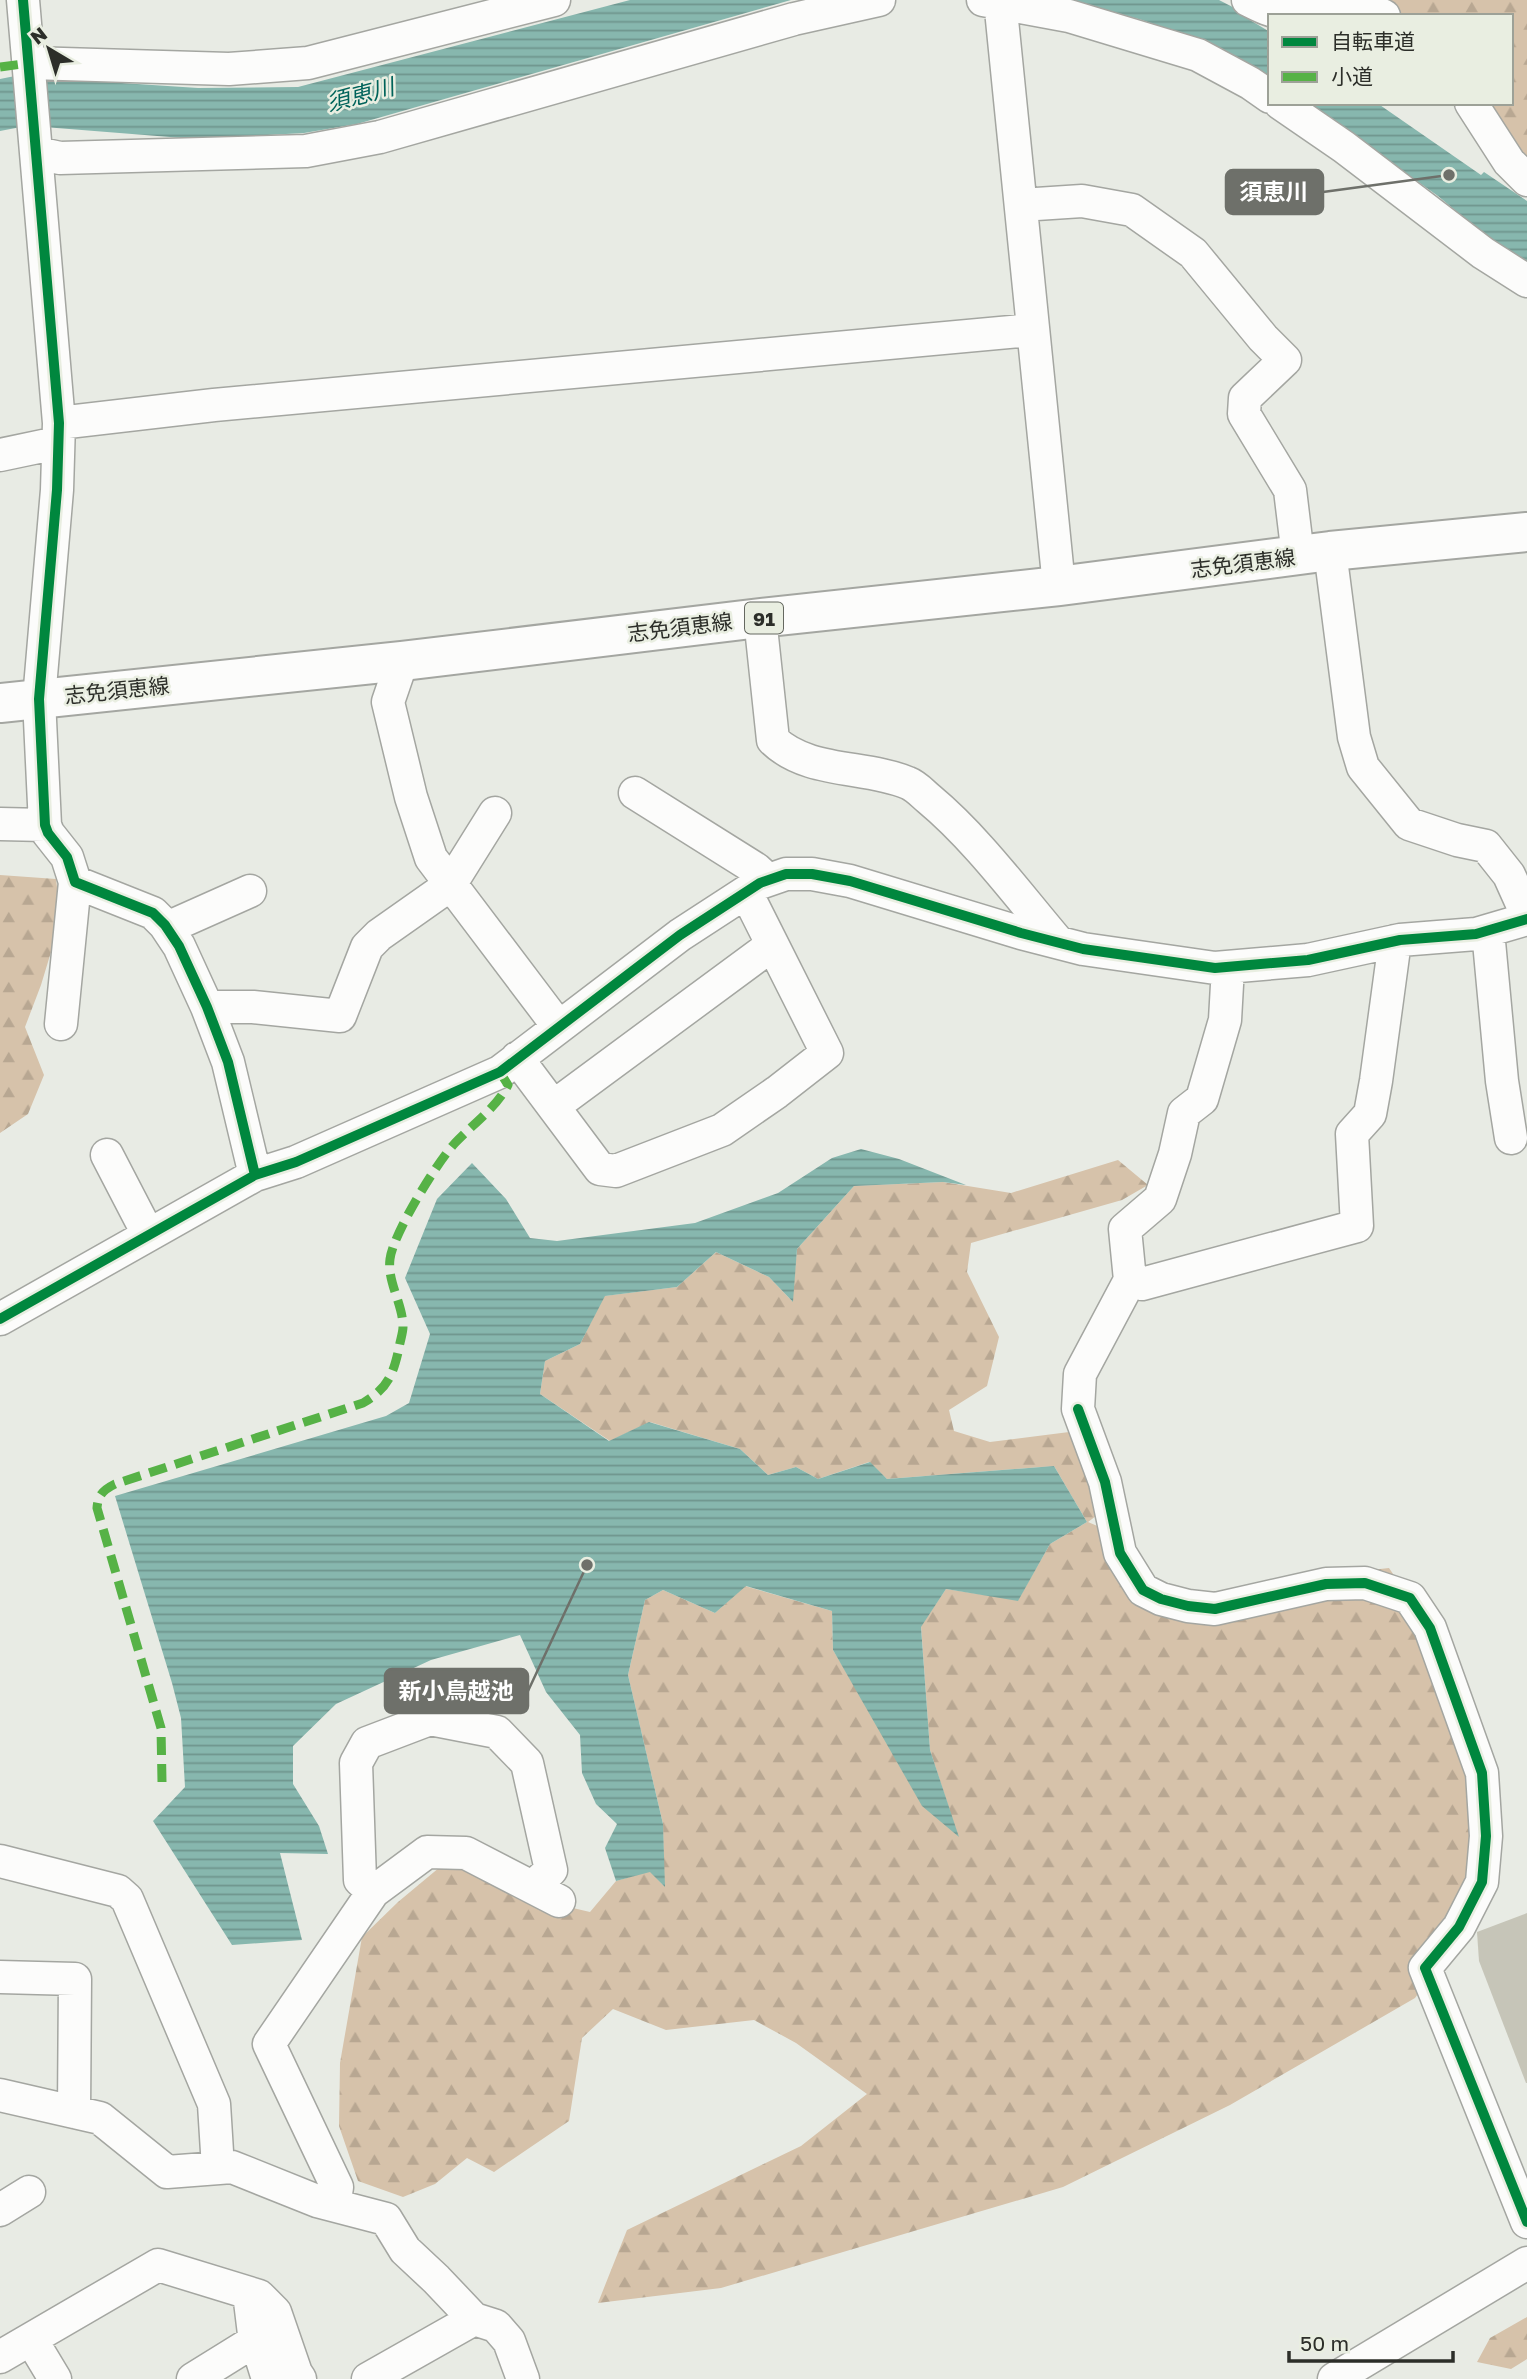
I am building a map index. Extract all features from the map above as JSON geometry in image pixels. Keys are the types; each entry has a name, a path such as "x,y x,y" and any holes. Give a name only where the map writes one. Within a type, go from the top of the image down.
{"main road":[{"name":"志免須恵線","path":"0,703 402,661 1314,554 1527,532"}],"street":[{"path":"23,0 58,433 57,491 39,699 45,825 67,857 75,882 61,1024"},
{"path":"29,67 229,69 308,63 554,0"},
{"path":"36,146 60,158 306,151 380,137 794,19 879,0"},
{"path":"1248,0 1269,10 1287,13 1356,6 1381,14"},
{"path":"1059,586 1021,205 994,1 1069,16 1198,55 1268,96"},
{"path":"1283,105 1344,147 1483,253 1527,281"},
{"path":"1472,105 1509,162 1527,180"},
{"path":"1,1317 255,1175 296,1162 500,1072 680,935 757,886 786,874 812,874 850,881 1083,948 1215,968 1308,960 1395,941 1488,931 1527,917 1509,875 1486,845 1457,840 1409,824 1363,767 1314,554 1290,490 1244,414 1245,398 1285,360 1263,338 1192,253 1132,209 1082,201 1021,205"},
{"path":"0,454 58,433 214,405 1032,330"},
{"path":"760,618 773,740 785,752 826,765 883,775 911,784 949,816 1058,942"},
{"path":"402,661 388,702 411,797 431,858 558,1026"},
{"path":"517,1058 600,1169 616,1171 722,1130 827,1053 772,945 757,886 756,869 635,793"},
{"path":"207,1007 253,1007 340,1016 367,947 379,935 450,885 495,813"},
{"path":"0,824 45,825"},
{"path":"75,882 153,913 179,947 207,1007 228,1062 255,1175"},
{"path":"167,928 250,891"},
{"path":"1488,931 1502,1081 1511,1138"},
{"path":"1130,1280 1142,1284 1357,1226 1352,1134 1370,1114 1377,1081 1395,941"},
{"path":"554,1106 772,945"},
{"path":"1228,967 1225,1020 1202,1099 1184,1113 1175,1154 1160,1199 1125,1229 1130,1280 1080,1374 1078,1409 1105,1482 1120,1553 1143,1590 1161,1599 1215,1609 1326,1584 1364,1583 1409,1598 1430,1628 1482,1773 1486,1836 1482,1882 1458,1927 1426,1968 1527,2222"},
{"path":"107,1154 148,1234"},
{"path":"334,2205 337,2187 270,2044 373,1892 427,1852 466,1853 546,1894 551,1870 527,1763 498,1732 430,1719 367,1743 356,1763 360,1880 373,1892"},
{"path":"0,1861 118,1891 127,1899 214,2104 218,2168"},
{"path":"0,1977 75,1979 74,2112"},
{"path":"0,2095 100,2118 167,2172 232,2167 317,2201 386,2219 405,2250 474,2319 496,2326 509,2341 523,2379"},
{"path":"0,2210 29,2192"},
{"path":"1334,2379 1527,2263"},
{"path":"0,2357 158,2264 259,2296 275,2312 300,2379"},
{"path":"249,2293 254,2334 268,2379"},
{"path":"368,2379 474,2319"},
{"path":"31,2339 55,2379"},
{"path":"193,2379 243,2348 257,2345"}],"green space":[{"path":"1293,0 1527,0 1527,168 1458,105 1513,105 1513,14 1321,14"},
{"path":"0,875 56,879 61,919 25,1027 44,1075 28,1114 0,1133"},
{"path":"1118,1160 1148,1185 1122,1200 971,1243 967,1272 999,1337 987,1386 949,1410 954,1431 990,1442 1077,1431 1100,1513 1088,1522 1102,1528 1130,1593 1177,1621 1291,1579 1389,1568 1451,1660 1500,1780 1491,1894 1415,1998 1230,2105 1063,2187 721,2288 598,2303 627,2230 801,2146 867,2094 796,2043 754,2020 666,2030 613,2009 582,2038 569,2121 494,2172 467,2158 435,2184 403,2197 358,2181 339,2126 340,2063 362,1937 398,1902 446,1862 478,1861 530,1898 590,1912 616,1881 650,1871 664,1886 663,1824 628,1675 645,1600 663,1590 715,1613 745,1586 832,1611 833,1650 870,1712 958,1836 930,1750 921,1626 946,1589 1018,1600 1050,1544 1087,1522 1054,1466 887,1479 869,1462 818,1479 796,1467 768,1475 740,1449 650,1422 610,1441 540,1394 545,1361 580,1344 604,1296 677,1287 716,1252 769,1277 792,1301 797,1249 854,1186 943,1182 1011,1193"},
{"path":"1527,2317 1527,2359 1511,2369 1477,2362 1490,2338"}],"water":[{"path":"630,0 791,0 357,124 304,133 195,139 44,127 0,131 0,79 15,76 198,88 298,87"},
{"path":"1068,0 1219,0 1250,16 1250,20 1268,31 1268,78 1227,52 1142,20"},
{"path":"1310,105 1380,105 1481,175 1484,172 1527,201 1527,265 1511,257 1438,196"},
{"path":"861,1149 899,1159 966,1185 943,1182 854,1186 797,1249 793,1302 769,1277 716,1252 677,1287 605,1296 580,1344 545,1361 540,1394 609,1441 649,1422 740,1449 768,1475 796,1467 818,1479 870,1462 887,1479 1054,1466 1087,1522 1050,1544 1018,1601 946,1589 921,1627 930,1750 959,1837 922,1806 833,1650 832,1611 746,1586 715,1613 663,1590 645,1600 628,1675 663,1824 665,1887 650,1872 616,1881 605,1848 617,1824 596,1804 582,1773 580,1735 546,1692 520,1635 431,1660 336,1704 293,1746 293,1784 319,1826 328,1854 280,1853 302,1940 232,1945 153,1821 185,1787 181,1718 115,1496 386,1416 409,1403 430,1334 405,1278 437,1199 472,1163 506,1199 530,1238 557,1241 695,1223 778,1193 832,1158"}],"building":[{"path":"1527,1913 1526,2083 1479,1961 1477,1932"}],"marked path":[{"path":"0,67 30,63"},
{"path":"162,1782 161,1728 97,1508 100,1496 115,1484 363,1403 384,1386 394,1366 403,1329 390,1268 393,1248 407,1216 438,1166 455,1143 491,1108 508,1085 500,1072"}],"cycle path":[{"path":"23,0 59,423 57,490 39,699 45,825 67,857 75,882 153,913 179,946 228,1062 255,1175"},
{"path":"0,1319 255,1175 296,1162 500,1072 680,935 760,883 786,874 812,874 850,881 1083,949 1215,968 1308,960 1400,940 1476,934 1527,919"},
{"path":"1078,1409 1105,1482 1120,1553 1143,1590 1161,1599 1215,1609 1326,1584 1365,1583 1410,1598 1430,1628 1482,1773 1486,1836 1482,1882 1459,1927 1425,1968 1527,2222"}],"place":[{"name":"須恵川","path":"1449,175"},
{"name":"新小鳥越池","path":"587,1565"}]}
